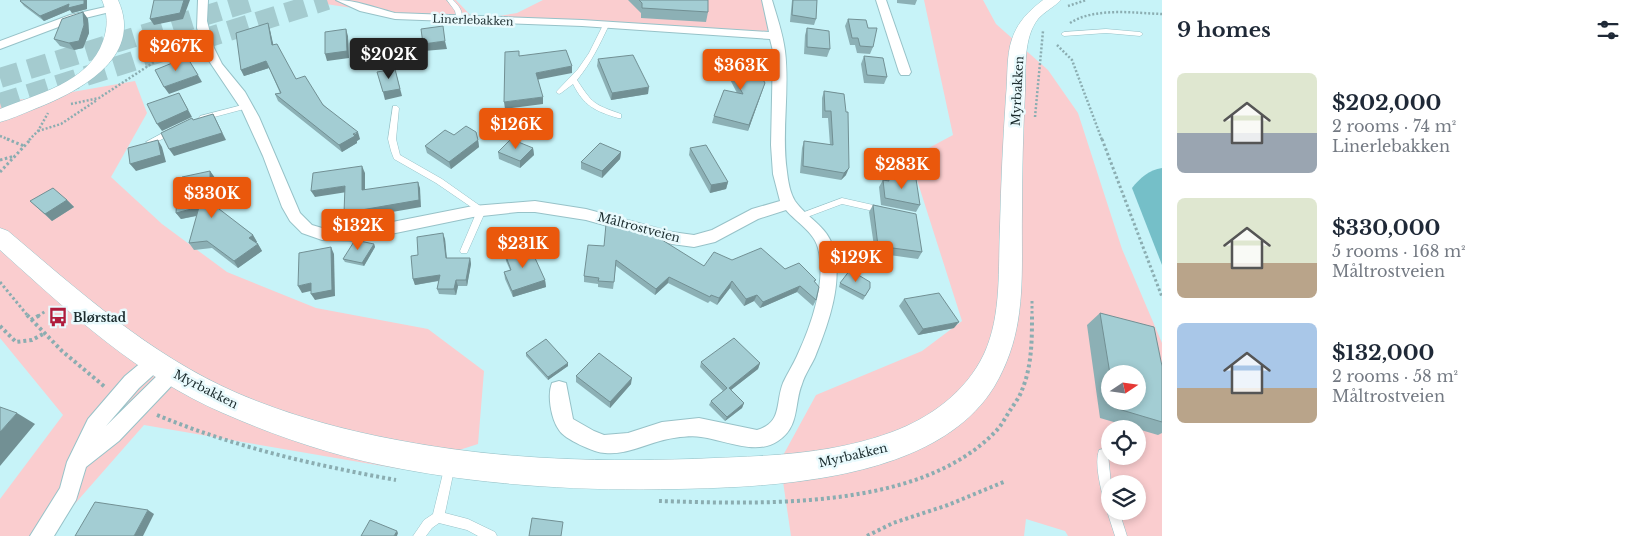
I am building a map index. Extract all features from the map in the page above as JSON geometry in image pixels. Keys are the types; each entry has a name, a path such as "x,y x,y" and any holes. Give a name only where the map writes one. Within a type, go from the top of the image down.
{"street":[{"name":"Måltrostveien","path":"203,0 200,12 212,58 228,78 260,131 296,219 306,229 324,234 343,235 385,230 482,210 512,207 592,214 662,234 695,241 708,238 754,215 789,204"},
{"name":"Linerlebakken","path":"342,0 364,9 395,16 606,25 775,36"},
{"path":"560,388 562,416 566,425 589,440 604,444 628,442 662,431 699,427 757,439 771,435 778,428 788,411 790,391 812,340 828,280 828,262 825,246 814,229 789,204 783,193 778,156 777,121 780,64 767,0"},
{"path":"881,0 905,72"},
{"name":"Myrbakken","path":"0,237 91,316 163,367 204,391 230,403 293,427 334,439 399,454 451,463 526,470 641,475 775,469 873,452 914,437 946,419 972,396 995,362 1007,326 1020,40 1031,17 1053,0"},
{"path":"0,45 112,4 115,27 111,46 107,54 90,74 52,95 5,112"},
{"path":"41,536 69,493 78,462 112,434 163,367"}],"lane":[{"path":"450,0 457,8 460,16 459,19"},
{"path":"559,92 574,81 598,43 606,25"},
{"path":"1064,34 1096,31 1140,34"},
{"path":"574,81 586,101 598,109 618,116"},
{"path":"195,121 220,112 246,106"},
{"path":"395,108 391,142 396,157 439,181 482,210 464,251"},
{"path":"150,142 178,129"},
{"path":"802,216 842,201 887,211"},
{"path":"438,518 451,463"},
{"path":"419,536 428,524 438,518 468,525 491,536"},
{"path":"1116,520 1121,536"}],"path":[{"path":"1064,34 1073,19 1081,16 1162,14"},
{"path":"38,131 61,124 165,56 202,24"},
{"path":"1057,45 1072,60 1162,297"},
{"path":"67,104 99,98"},
{"path":"0,172 38,131 50,109"},
{"path":"0,136 24,146"},
{"path":"0,160 16,156"},
{"path":"31,320 46,310"},
{"path":"0,326 16,342 32,340 43,334"},
{"path":"867,536 893,523 948,505 1006,481"}],"shaded area":[{"path":"318,0 456,0 475,20 517,13 543,0 764,0 772,21 764,37 549,22 471,20 398,15 326,4"},
{"path":"924,0 983,0 996,24 1048,70 1078,113 1122,249 1162,343 1162,536 1068,536 1065,531 1026,519 1024,536 791,536 780,461 816,395 922,351 962,321 910,158 953,135"},
{"path":"135,81 147,113 111,177 162,224 227,272 316,308 428,329 484,371 478,444 400,469 144,425 58,523 50,536 0,536 0,499 63,415 0,338 0,101 38,98"}],"water":[{"path":"1162,168 1162,265 1132,188 1145,175"}],"building":[{"path":"21,0 84,0 84,4 68,8 69,4 40,16"},
{"path":"154,0 184,0 180,13 150,19"},
{"path":"639,0 708,0 708,12 642,8 642,3"},
{"path":"793,0 817,0 816,19 792,15"},
{"path":"83,12 84,25 79,41 69,43 54,39 62,19"},
{"path":"848,19 866,20 868,28 877,28 873,47 860,46 858,38 852,38"},
{"path":"268,23 272,45 277,44 296,79 305,76 323,105 358,132 353,134 355,136 339,145 275,94 281,93 266,61 241,70 236,33"},
{"path":"443,26 445,41 423,44 421,29"},
{"path":"807,28 829,31 830,49 807,47"},
{"path":"346,29 347,51 325,54 325,32"},
{"path":"566,50 572,66 536,73 543,97 504,102 505,52 519,51 519,56"},
{"path":"633,55 649,87 612,93 598,59"},
{"path":"749,55 765,83 749,125 714,116 724,90 743,94 723,58"},
{"path":"864,56 883,58 887,77 867,75"},
{"path":"187,57 198,75 164,87 155,70"},
{"path":"395,69 400,89 383,92 377,72"},
{"path":"824,91 844,94 846,112 848,112 849,168 844,173 803,166 804,141 833,145 831,111 825,111"},
{"path":"179,93 188,110 157,124 147,104"},
{"path":"213,114 222,133 169,149 161,133 192,118 193,120"},
{"path":"466,126 476,132 478,140 449,162 425,146 445,130 454,135"},
{"path":"511,139 533,148 520,161 498,152"},
{"path":"158,140 161,155 130,164 128,148"},
{"path":"600,143 621,152 602,171 581,162"},
{"path":"706,145 728,182 711,185 690,148"},
{"path":"362,166 362,190 418,182 419,200 344,213 345,186 311,191 313,173"},
{"path":"210,171 210,202 253,235 249,238 258,244 234,261 207,241 189,243 199,207 176,213 177,192 181,191 182,177"},
{"path":"888,175 916,179 920,205 885,198 883,180 889,181"},
{"path":"53,188 67,200 45,214 30,201"},
{"path":"873,205 916,214 922,252 878,246"},
{"path":"606,224 624,226 627,227 626,229 651,233 704,266 714,252 732,260 761,248 785,269 799,263 816,280 814,281 819,287 816,300 800,286 763,302 757,295 746,299 732,281 719,298 711,295 710,297 669,277 656,289 616,260 614,282 598,281 599,278 584,276 588,245 604,246"},
{"path":"443,233 446,258 470,258 466,280 456,280 454,289 437,289 440,275 413,279 411,256 418,255 417,237"},
{"path":"355,240 374,244 362,263 343,259"},
{"path":"331,247 332,290 311,294 311,283 298,286 299,253"},
{"path":"530,247 545,280 512,291 504,272 511,270 505,254"},
{"path":"850,270 870,282 870,288 865,296 840,283"},
{"path":"939,293 959,322 923,329 904,299"},
{"path":"1100,313 1154,327 1162,366 1162,422 1122,410 1146,410 1146,365 1109,365"},
{"path":"734,338 760,363 729,388 744,403 727,417 711,401 727,388 701,362"},
{"path":"546,339 568,363 548,377 526,353"},
{"path":"599,353 632,378 610,402 576,376"},
{"path":"0,407 17,413 0,432"},
{"path":"95,502 148,510 134,536 75,536"},
{"path":"532,518 563,522 561,536 529,536"},
{"path":"370,520 397,531 394,536 361,536"}],"tunnel":[{"path":"0,78 256,0"},
{"path":"0,103 327,0"}],"place":[{"name":"Blørstad","path":"58,317"}]}
